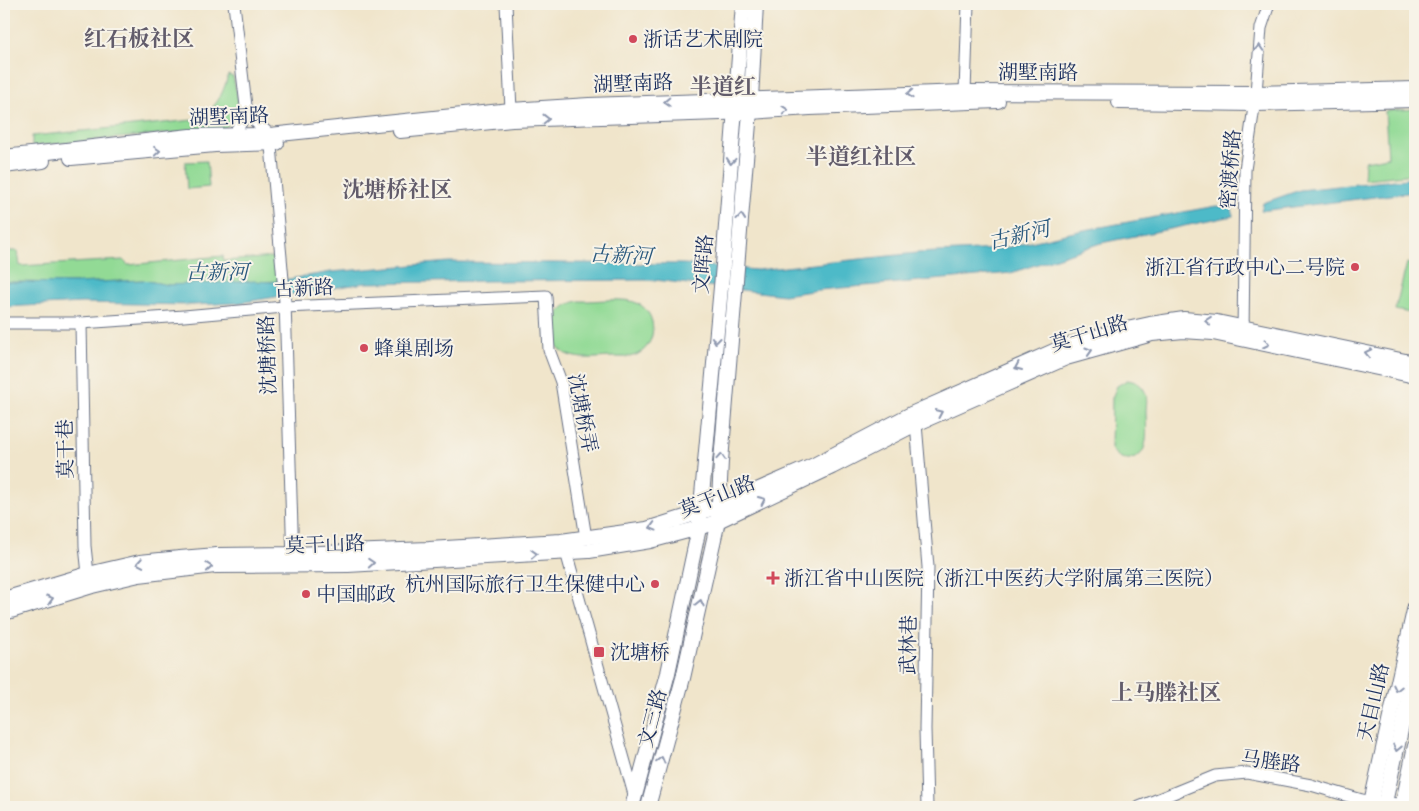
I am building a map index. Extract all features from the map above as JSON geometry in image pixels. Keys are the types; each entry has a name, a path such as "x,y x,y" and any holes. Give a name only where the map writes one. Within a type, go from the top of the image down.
{"main road":[{"name":"文晖路","path":"743,4 743,106"},
{"name":"文晖路","path":"718,521 728,291 743,106 756,4"},
{"name":"湖墅南路","path":"4,157 190,136 234,135 271,139 512,120 965,92 1255,99 1415,89"},
{"name":"湖墅南路","path":"4,166 46,160 215,146 511,110 589,104 810,108 1004,101 1415,100"},
{"name":"文晖路","path":"699,528 699,514 728,291"},
{"name":"莫干山路","path":"4,613 92,586 139,575 215,566 586,538 647,529 720,506 812,466 911,414 1065,346 1113,332 1184,319 1217,322 1243,333 1415,376"},
{"name":"莫干山路","path":"4,599 88,574 140,562 180,558 217,555 348,565 589,551 650,541 718,521 832,467 916,424 1066,358 1152,334 1183,331 1243,333 1415,363"},
{"name":"文三路","path":"648,807 683,678 718,521"},
{"name":"文三路","path":"633,803 668,673 699,528"},
{"name":"天目山路","path":"1378,805 1415,606"},
{"name":"天目山路","path":"1378,805 1415,667"},
{"path":"1407,805 1415,746"}],"street":[{"path":"234,4 246,106 253,120 271,139"},
{"path":"506,4 511,110"},
{"path":"965,92 968,4"},
{"name":"密渡桥路","path":"1243,333 1245,170 1255,99 1261,28 1270,4"},
{"path":"234,135 241,123 246,106"},
{"name":"沈塘桥路","path":"271,139 283,274 293,560"},
{"name":"古新路","path":"4,323 81,323 184,316 284,304 546,296"},
{"name":"沈塘桥弄","path":"546,296 549,350 561,382 586,538"},
{"name":"莫干巷","path":"81,323 85,546 88,574"},
{"name":"武林巷","path":"916,424 928,567 925,729 928,807"},
{"path":"566,552 633,803"},
{"name":"马塍路","path":"1139,807 1215,776 1247,773 1311,785 1378,805 1407,805"}],"green space":[{"path":"228,75 233,77 238,104 235,116 225,128 32,146 32,136 193,120 207,113 212,108 220,96"},
{"path":"1415,109 1415,174 1364,179 1365,161 1388,157 1385,111"},
{"path":"207,161 209,187 187,189 185,162"},
{"path":"4,251 18,251 20,266 123,260 128,265 223,256 224,261 274,257 279,266 279,281 168,285 143,280 76,283 4,282"},
{"path":"1407,263 1415,265 1415,314 1395,310"},
{"path":"626,300 639,304 650,315 652,322 652,337 649,344 638,354 630,357 584,358 566,354 558,348 554,340 552,332 553,323 562,309 579,301"},
{"path":"1127,380 1140,385 1144,389 1147,399 1145,447 1137,457 1131,459 1120,457 1111,449 1112,398 1117,386"}],"water":[{"path":"1415,178 1415,192 1261,211 1263,203 1300,190"},
{"path":"1216,206 1232,208 1233,216 1101,243 1011,273 819,290 784,295 655,280 490,281 365,283 238,303 192,305 82,303 4,307 4,282 76,283 143,280 168,285 272,282 331,272 449,262 684,264 757,270 917,253 1000,249 1079,231"}],"place":[{"name":"浙话艺术剧院","path":"633,39"},
{"name":"浙江省行政中心二号院","path":"1355,267"},
{"name":"蜂巢剧场","path":"364,348"},
{"name":"浙江省中山医院（浙江中医药大学附属第三医院）","path":"773,578"},
{"name":"杭州国际旅行卫生保健中心","path":"655,584"},
{"name":"中国邮政","path":"306,594"},
{"name":"沈塘桥","path":"599,652"}],"district":[{"name":"红石板社区","path":"139,38"},
{"name":"半道红","path":"723,86"},
{"name":"半道红社区","path":"861,156"},
{"name":"沈塘桥社区","path":"397,189"},
{"name":"上马塍社区","path":"1166,692"}],"water label":[{"name":"古新河","path":"1019,235"},
{"name":"古新河","path":"621,255"},
{"name":"古新河","path":"217,272"}]}
